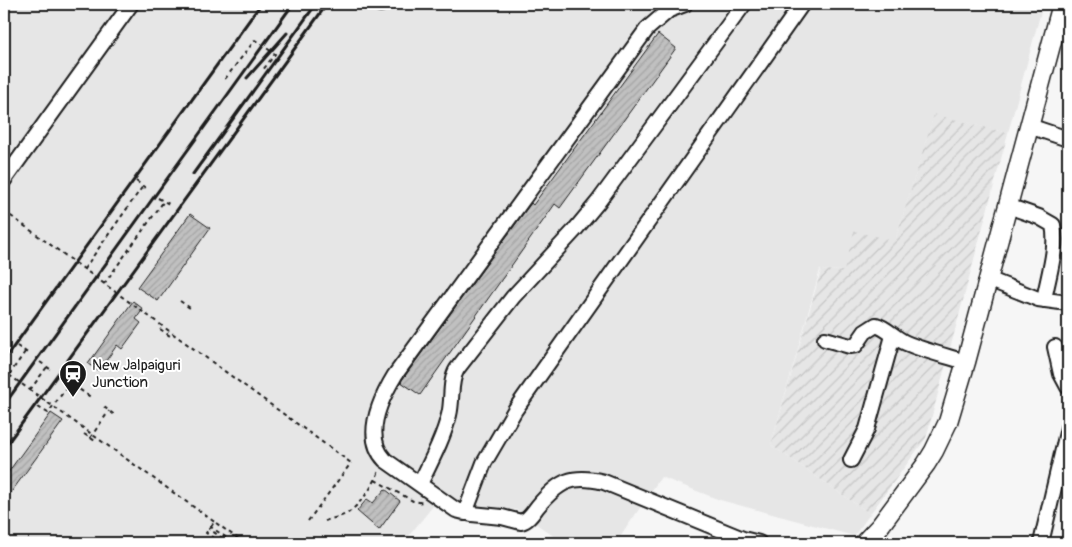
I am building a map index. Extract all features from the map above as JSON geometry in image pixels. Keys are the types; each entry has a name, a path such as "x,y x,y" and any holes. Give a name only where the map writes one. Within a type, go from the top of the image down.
{"main road":[{"path":"864,543 880,526 926,464 941,438 954,406 1029,126 1062,25 1062,4"},
{"path":"874,543 880,535 880,526"}],"street":[{"path":"4,180 131,4"},
{"path":"685,4 670,10 647,29 395,375 379,406 375,426 377,450 385,460 456,510 524,522 555,489 570,480 582,478 604,482 742,541 758,543"},
{"path":"420,484 441,439 449,416 452,402 452,378 457,369 513,297 598,202 744,4"},
{"path":"465,512 484,463 515,410 802,4"},
{"path":"1029,126 1068,139"},
{"path":"1008,206 1048,221 1053,225 1052,256 1044,300"},
{"path":"988,279 1044,300 1068,303"},
{"path":"825,339 850,346 856,344 865,332 876,325 886,329 893,336 908,344 966,362"},
{"path":"851,460 867,429 893,336"},
{"path":"1055,347 1061,374 1068,387"},
{"path":"1041,543 1068,428"}],"path":[{"path":"225,79 255,40 275,54 263,70"},
{"path":"136,181 147,189"},
{"path":"84,269 143,186"},
{"path":"158,198 169,204"},
{"path":"104,284 164,201"},
{"path":"4,211 167,332 351,463 308,521"},
{"path":"180,301 193,310"},
{"path":"160,329 167,332 172,338"},
{"path":"17,346 28,354"},
{"path":"25,352 9,375 91,436 244,543"},
{"path":"40,362 50,369"},
{"path":"30,390 47,367"},
{"path":"60,376 92,398"},
{"path":"38,407 48,414 70,383"},
{"path":"104,407 116,416"},
{"path":"91,436 109,411"},
{"path":"84,434 91,436 97,442"},
{"path":"325,521 348,513 375,480 379,467 385,460"},
{"path":"375,480 413,501 429,502 436,497"},
{"path":"215,523 209,529 230,543"},
{"path":"221,543 206,533 211,527 234,543"}],"shaded area":[{"path":"4,4 1043,4 1008,133 934,115 895,241 844,271 820,270 771,445 870,514 854,536 720,500 661,477 616,543 563,543 517,510 433,506 403,543 4,543"},
{"path":"934,114 1008,133 926,438 870,514 771,445 821,270 844,271 854,231 895,241"}],"building":[{"path":"658,34 676,48 560,208 555,204 420,395 401,382 531,203 533,205"},
{"path":"190,214 210,228 158,301 137,287"},
{"path":"133,301 143,309 136,319 141,323 122,349 117,345 99,371 88,364"},
{"path":"51,413 63,421 4,502 4,478"},
{"path":"385,489 400,501 379,530 357,511 367,499 373,503"}],"waterway":[{"path":"1063,356 1063,347 1068,332"}],"railway":[{"path":"4,360 261,4"},
{"path":"4,405 293,4"},
{"path":"193,174 316,4"},
{"path":"4,448 327,4"},
{"path":"247,78 287,33"}],"place":[{"name":"New Jalpaiguri Junction","path":"73,398"}]}
